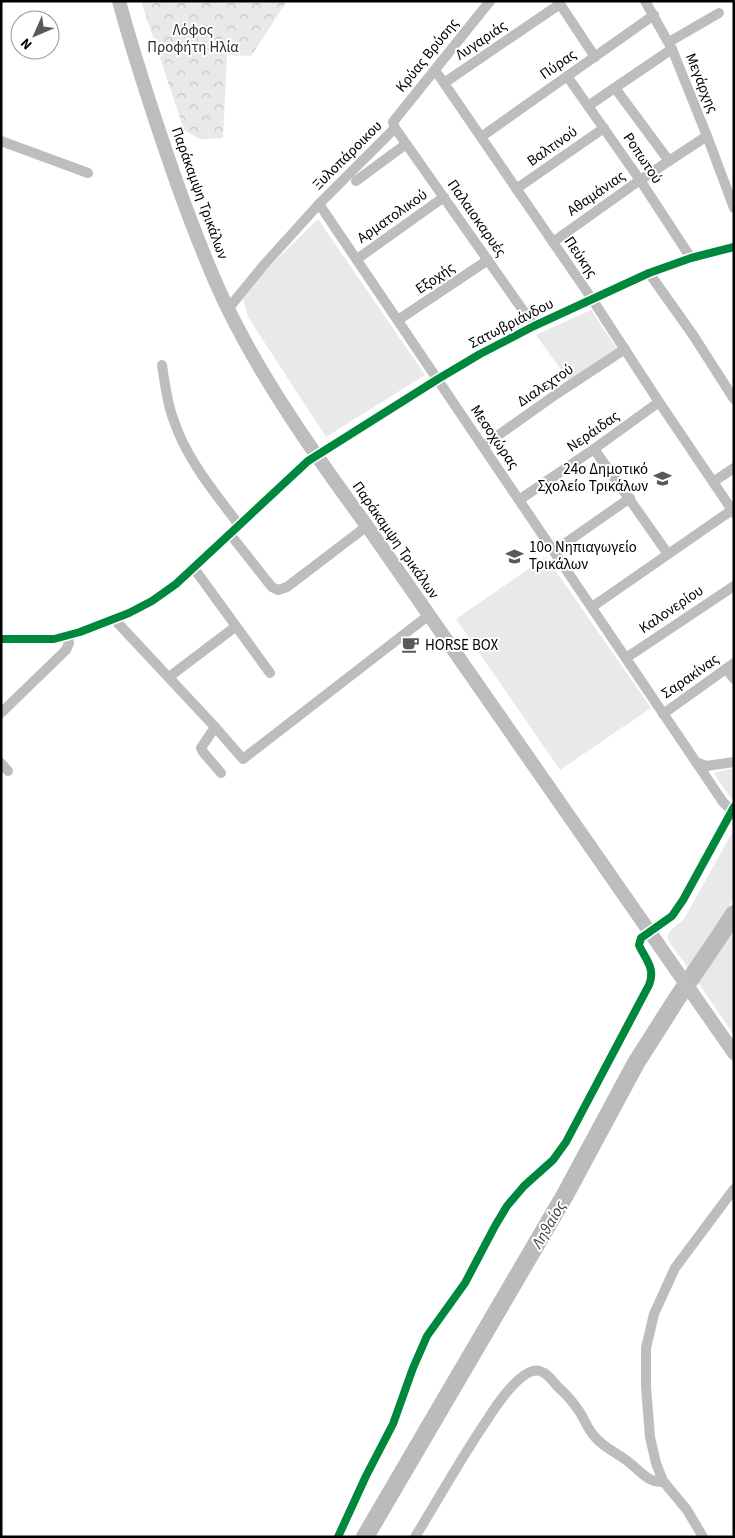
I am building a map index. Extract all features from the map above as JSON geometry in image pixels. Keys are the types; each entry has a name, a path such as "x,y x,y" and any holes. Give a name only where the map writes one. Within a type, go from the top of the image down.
{"main road":[{"name":"Παράκαμψη Τρικάλων","path":"119,1 141,79 206,260 228,309 257,361 316,456 367,526 734,1053"}],"street":[{"name":"Κρύας Βρύσης","path":"395,128 394,119 490,1"},
{"name":"Μεγάρχης","path":"645,1 671,46 734,208"},
{"path":"559,2 595,57"},
{"name":"Λυγαριάς","path":"444,83 559,2"},
{"path":"588,106 719,13"},
{"name":"Πύρας","path":"481,137 654,16"},
{"name":"Πεύκης","path":"435,70 592,299 733,512"},
{"name":"Ροπωτού","path":"567,76 640,180 691,258"},
{"path":"615,88 669,161"},
{"name":"Ξυλοπάροικου","path":"228,309 263,266 319,204 395,128"},
{"name":"Παλαιοκαρυές","path":"395,128 534,326"},
{"name":"Βαλτινού","path":"516,189 604,128"},
{"name":"Αθαμάνιας","path":"553,242 640,180 707,136"},
{"path":"1,141 88,173"},
{"path":"356,181 406,144"},
{"name":"Αρματολικού","path":"357,259 444,197"},
{"name":"Μεσοχώρας","path":"319,204 725,804 728,807 733,807"},
{"name":"Σατωβριάνδου","path":"1,639 54,639 80,632 114,619 152,601 176,584 304,465 438,379 480,354 534,326 649,273 691,258 734,247"},
{"name":"Εξοχής","path":"398,320 488,260"},
{"path":"649,273 734,399"},
{"name":"Διαλεχτού","path":"483,446 624,349"},
{"path":"162,365 173,420 184,445 205,479 239,525"},
{"name":"Νεράιδας","path":"519,500 659,402"},
{"path":"594,449 668,554"},
{"path":"713,482 734,468"},
{"path":"554,551 630,498"},
{"path":"592,607 733,512"},
{"path":"230,534 267,581 278,590 287,587 367,526"},
{"path":"194,567 235,627 270,673"},
{"name":"Καλονερίου","path":"626,658 734,586"},
{"path":"114,619 243,759 429,615"},
{"path":"169,677 235,627"},
{"path":"1,713 66,650 69,643 68,635"},
{"path":"730,666 734,679"},
{"name":"Σαρακίνας","path":"664,714 730,666"},
{"path":"215,727 201,748 221,773"},
{"path":"696,761 706,766 734,762"},
{"path":"338,1537 392,1424 427,1336 465,1283 507,1206 524,1186 552,1160 566,1142 647,989 651,981 652,972 648,960 641,950 640,938 653,937 672,916 683,900 733,807"},
{"path":"703,1537 687,1510 663,1481 659,1471 650,1437 645,1362 649,1332 675,1268 734,1189"},
{"path":"415,1537 491,1414 520,1378 530,1372 539,1371 544,1373 561,1389 574,1405 592,1434 601,1443 631,1463 650,1479 657,1482 663,1481"}],"green space":[{"name":"Λόφος Προφήτη Ηλία","path":"141,1 287,1 251,56 227,55 223,138 200,139 184,130"},
{"path":"318,219 425,375 326,437 248,317 243,299 268,268"},
{"path":"591,310 617,349 569,381 536,335"},
{"path":"546,557 651,708 560,770 456,619"},
{"path":"734,768 734,800 731,799 714,773"},
{"path":"734,829 734,897 716,932 689,969 671,945 667,936 684,919"},
{"path":"734,932 734,1035 697,981"}],"waterway":[{"name":"Ληθαίος","path":"365,1537 565,1195 636,1063 734,914"}],"cycle path":[{"path":"1,639 54,639 80,632 129,613 152,601 176,584 308,461 438,379 480,354 534,326 649,273 691,258 734,247"},
{"path":"338,1537 366,1476 393,1424 413,1368 427,1336 465,1283 507,1206 524,1186 553,1160 566,1142 649,985 651,974 649,964 639,945 641,938 672,916 683,900 734,807"}],"place":[{"name":"24ο Δημοτικό Σχολείο Τρικάλων","path":"662,478"},
{"name":"10ο Νηπιαγωγείο Τρικάλων","path":"515,556"},
{"name":"HORSE BOX","path":"411,645"}]}
